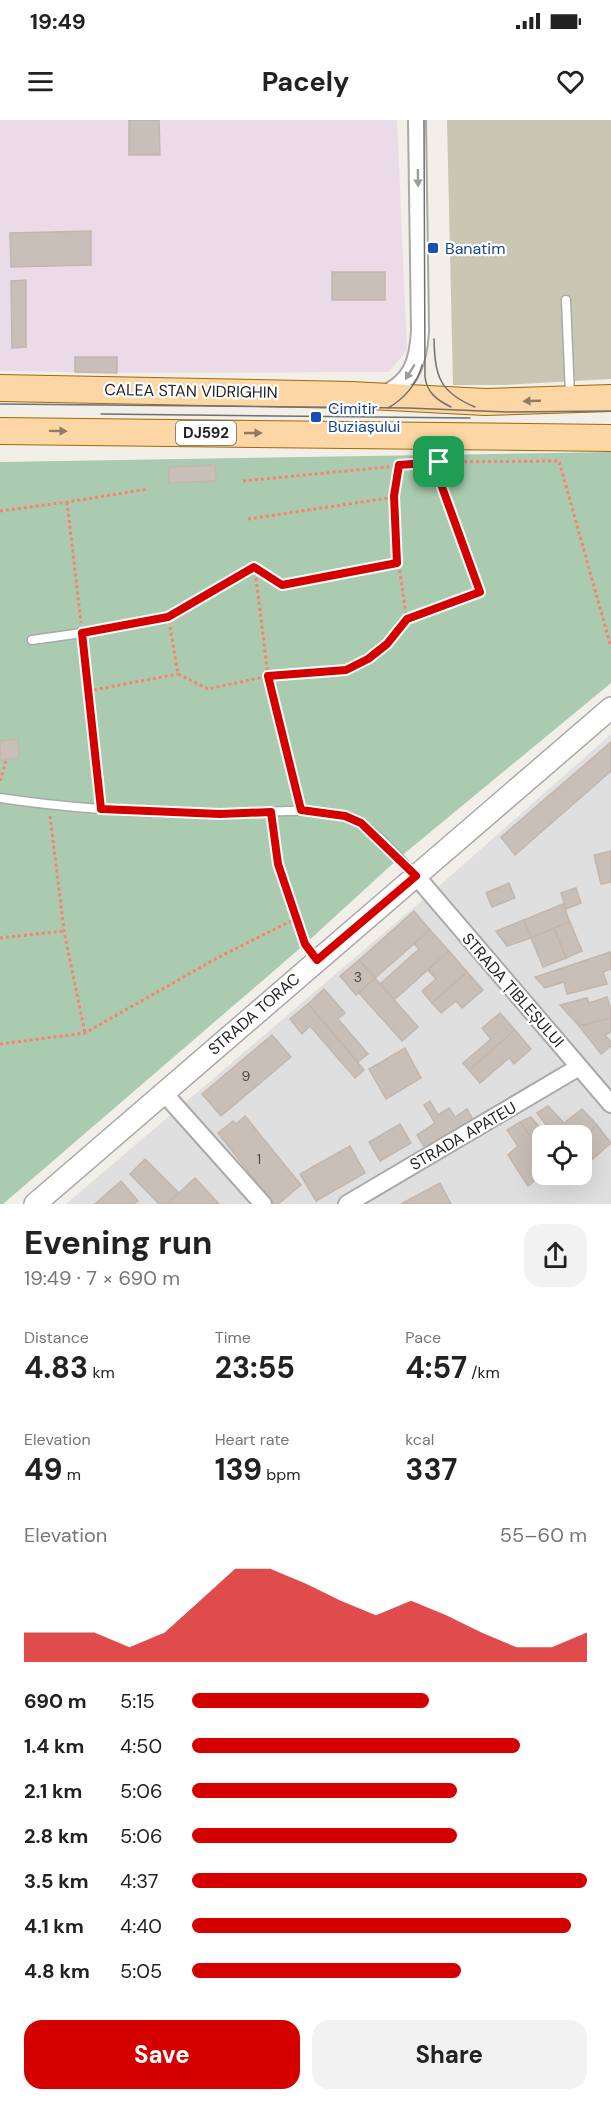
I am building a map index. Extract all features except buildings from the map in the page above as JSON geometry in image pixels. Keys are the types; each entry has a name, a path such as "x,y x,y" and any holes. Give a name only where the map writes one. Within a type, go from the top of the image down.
{"main road":[{"name":"CALEA STAN VIDRIGHIN","path":"0,388 381,396 485,402 611,398"},
{"name":"DJ592","path":"0,431 611,438"}],"street":[{"path":"381,396 394,390 410,375 418,353 420,331 417,120"},
{"name":"STRADA TORAC","path":"34,1204 611,708"},
{"name":"STRADA ȚIBLEȘULUI","path":"416,876 611,1104"},
{"name":"STRADA APATEU","path":"347,1204 579,1067"},
{"path":"163,1092 264,1204"}],"lane":[{"path":"566,300 570,399"},
{"path":"32,640 168,617 254,567"},
{"path":"0,798 49,806 101,809 220,814 301,810 345,816 361,823 416,876"}],"path":[{"path":"243,481 439,462 559,461 611,647"},
{"path":"88,691 178,674 208,689 268,676 346,670 368,659 387,644 407,619 480,592 442,487 439,462"},
{"path":"399,465 394,496 397,563 407,619"},
{"path":"0,511 148,489"},
{"path":"248,519 394,496"},
{"path":"67,502 101,809"},
{"path":"254,567 282,585 397,563"},
{"path":"254,567 268,676 301,810"},
{"path":"168,617 178,674"},
{"path":"0,781 6,760"},
{"path":"49,806 64,931 85,1033"},
{"path":"271,812 278,864 305,944 317,960"},
{"path":"0,1044 85,1033 217,958 297,918"},
{"path":"0,938 64,931"}],"shaded area":[{"path":"0,120 397,120 407,350 389,372 0,371"},
{"path":"447,120 611,120 611,379 504,385 453,385"},
{"path":"611,734 611,1204 66,1204 447,879"}],"green space":[{"path":"611,452 611,683 399,858 305,944 3,1204 0,1204 0,462"}],"tram line":[{"path":"424,120 425,377 434,395 451,407"},
{"path":"434,339 436,363 441,381 446,389 475,407"},
{"path":"388,408 410,390 422,365"},
{"path":"0,404 408,408 507,412 611,411"},
{"path":"101,414 470,418"}],"place":[{"name":"Banatim","path":"433,248"},
{"name":"Cimitir Buziașului","path":"316,417"}],"route":[{"path":"439,462 442,487 480,592 407,619 387,644 368,659 346,670 268,676 301,810 345,816 361,823 416,876 317,960 305,944 278,864 271,812 220,814 101,809 82,633 168,617 254,567 282,585 397,563 394,496 399,465 439,462"}]}
